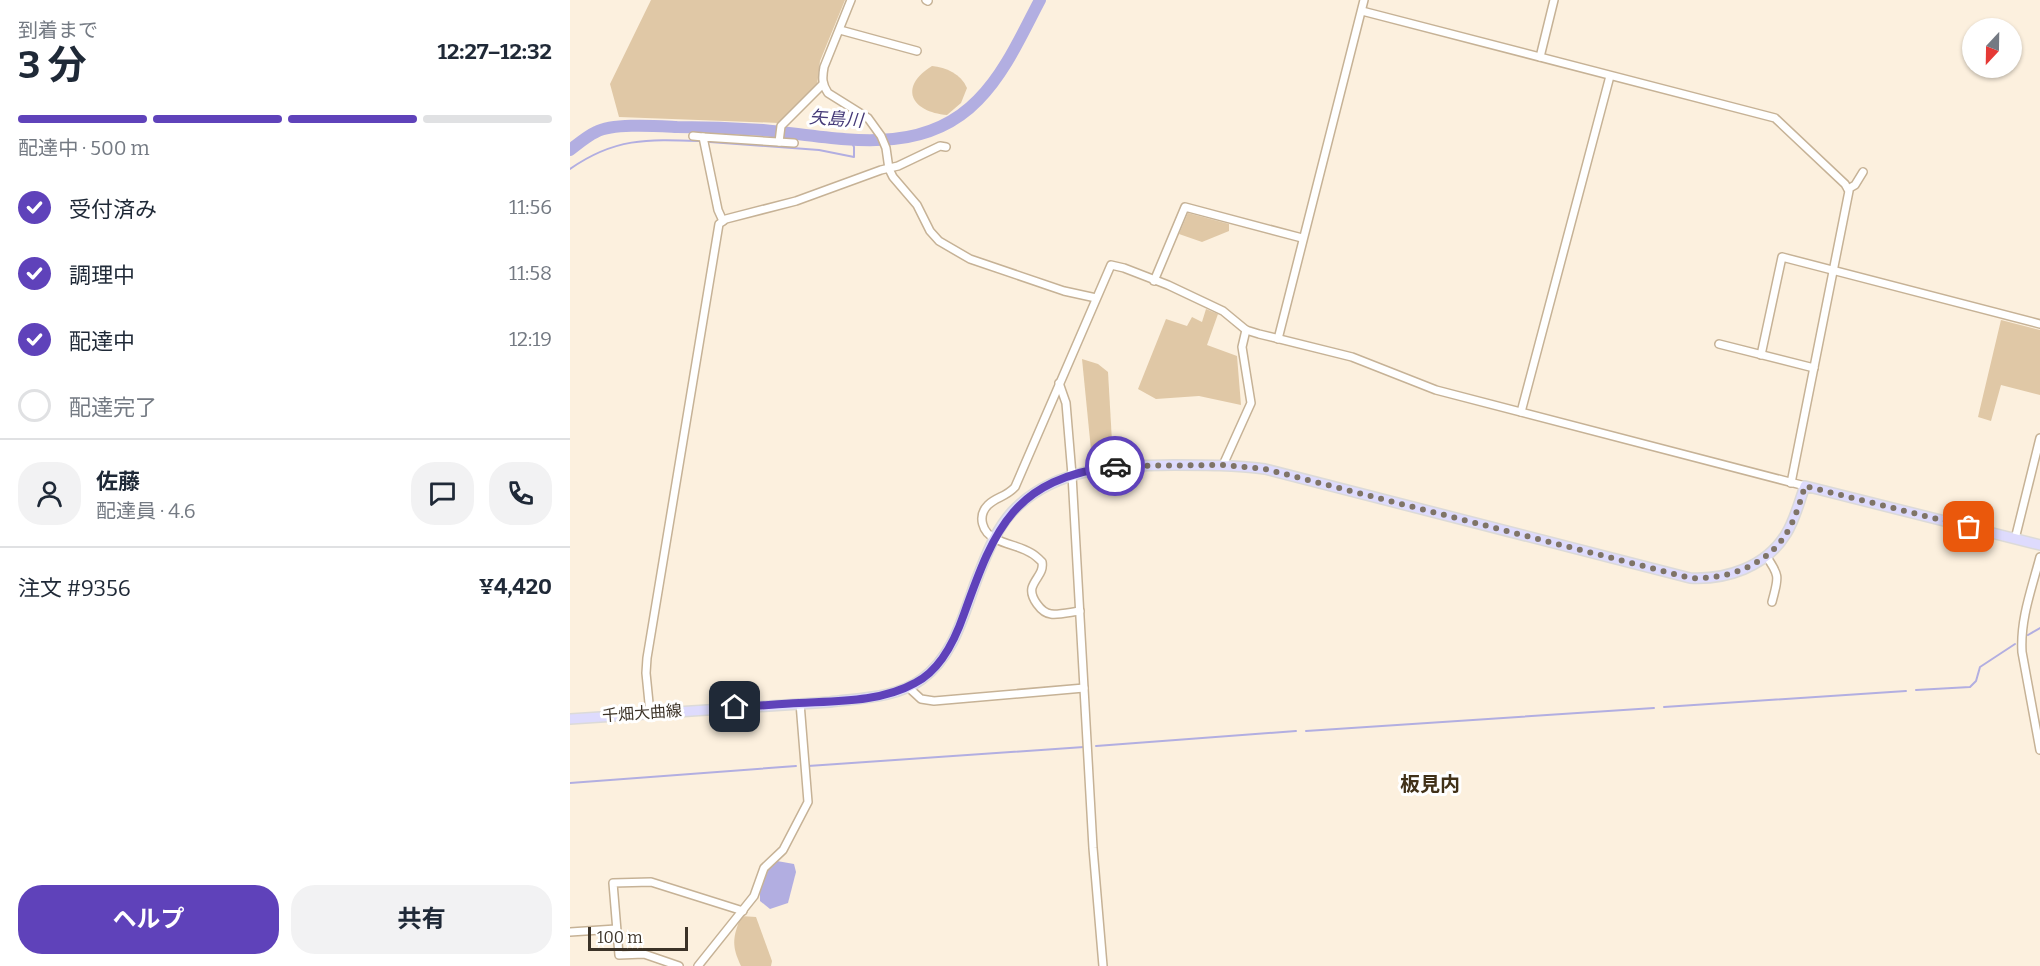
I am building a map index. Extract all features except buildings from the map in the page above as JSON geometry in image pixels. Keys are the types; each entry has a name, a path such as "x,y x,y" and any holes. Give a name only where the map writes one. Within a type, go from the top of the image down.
{"main road":[{"name":"千畑大曲線","path":"570,719 870,697 908,687 923,679 933,670 948,650 960,626 994,539 1003,524 1021,504 1044,488 1090,470 1124,465 1223,465 1265,469 1690,578 1706,579 1742,570 1766,556 1787,533 1805,486"},
{"path":"1805,486 2040,546"}],"street":[{"path":"851,0 824,68 823,84 828,93 868,118 881,136 886,148 889,169 917,205 934,236 970,259 1064,291 1096,298"},
{"path":"1278,339 1364,0"},
{"path":"1540,57 1554,0"},
{"path":"1362,10 1775,118 1845,184 1849,191 1791,483"},
{"path":"840,30 917,51"},
{"path":"1521,412 1610,75"},
{"path":"779,142 780,128 823,84"},
{"path":"693,136 794,143"},
{"path":"703,137 718,210 723,221"},
{"path":"650,712 646,674 647,658 718,228 723,221 796,201 889,169 940,146 946,147"},
{"path":"1848,189 1856,185 1863,172"},
{"path":"1154,281 1185,207 1302,238"},
{"path":"1761,355 1782,257 2040,324"},
{"path":"1080,611 1051,614 1035,602 1033,586 1042,571 1042,562 1031,553 1011,543 994,539 982,526 981,519 989,503 1008,495 1015,487 1111,265 1124,268 1223,311 1246,330 1352,357 1436,390 1805,486"},
{"path":"1223,465 1251,403 1242,346 1246,330"},
{"path":"1719,344 1814,368"},
{"path":"1059,383 1066,404 1072,476 1093,848 1103,966"},
{"path":"2015,539 2040,438"},
{"path":"1766,556 1777,571 1778,578 1772,602"},
{"path":"2040,557 2021,639 2040,750"},
{"path":"908,687 921,699 933,701 1084,688"},
{"path":"698,966 754,896 764,868 783,850 808,802 800,703"},
{"path":"678,966 644,954 619,955 613,882 651,882 743,911"},
{"path":"570,932 616,929"}],"shaded area":[{"path":"651,0 845,0 820,61 817,86 779,123 619,117 610,84"},
{"path":"932,66 953,72 967,88 961,103 947,115 925,109 917,104 913,97 912,90 915,82"},
{"path":"1188,213 1229,224 1229,231 1202,242 1179,234"},
{"path":"1206,309 1218,314 1207,345 1237,356 1241,405 1199,396 1156,399 1138,389 1166,319 1187,326 1192,317 1202,322"},
{"path":"2001,320 2040,330 2040,395 2001,385 1991,421 1978,417"},
{"path":"1082,359 1098,364 1108,372 1113,459 1092,460"},
{"path":"777,861 794,864 796,872 788,903 770,909 760,901 760,888 769,865"},
{"path":"741,916 756,917 772,961 771,966 741,966 734,941"}],"waterway":[{"name":"矢島川","path":"570,150 596,132 624,126 763,130 819,137 876,140 904,138 930,131 955,119 988,89 1012,53 1040,0"},
{"path":"570,169 601,151 616,146 663,140 699,141"},
{"path":"710,142 819,150 854,157 851,140"},
{"path":"2028,635 2040,628"},
{"path":"1916,690 1970,687 1976,681 1980,667 2015,644"},
{"path":"1664,707 1906,691"},
{"path":"1306,731 1654,708"},
{"path":"1096,746 1296,731"},
{"path":"808,766 1084,747"},
{"path":"570,783 796,766"}],"way so far":[{"path":"1115,466 1223,465 1265,469 1690,578 1706,579 1725,576 1742,570 1766,556 1787,533 1805,486 1969,527"}],"district":[{"name":"板見内","path":"1430,784"}],"route":[{"path":"735,707 830,702 870,697 899,690 923,679 948,650 960,626 994,539 1011,513 1032,495 1067,477 1115,466"}]}
